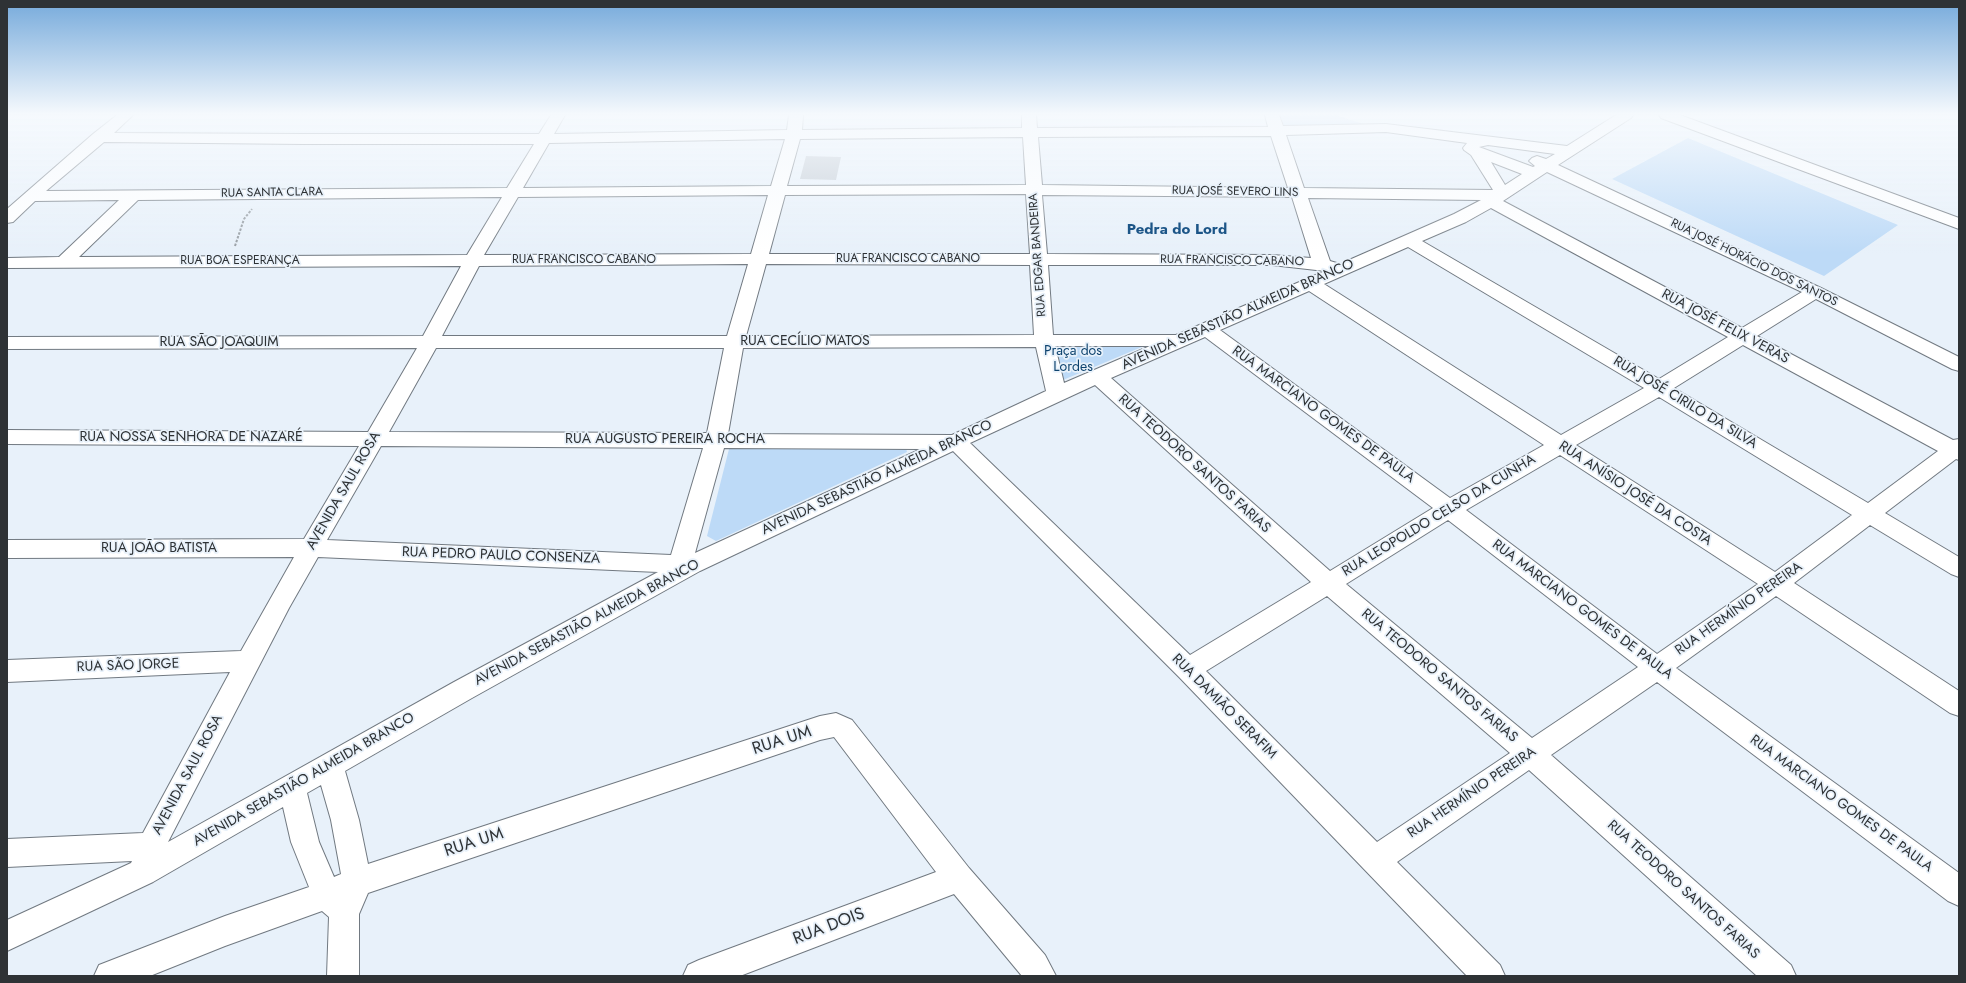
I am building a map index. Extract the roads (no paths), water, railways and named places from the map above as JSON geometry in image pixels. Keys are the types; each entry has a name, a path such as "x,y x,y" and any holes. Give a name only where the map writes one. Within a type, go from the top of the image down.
{"street":[{"path":"7,218 71,161"},
{"name":"AVENIDA SAUL ROSA","path":"147,859 248,662 310,548 375,439 430,342 473,260 531,161"},
{"path":"686,564 691,532 716,440 735,342 760,259 787,161"},
{"name":"RUA EDGAR BANDEIRA","path":"1032,161 1037,259 1044,340 1057,394"},
{"path":"1287,161 1322,264"},
{"path":"1487,161 1499,197"},
{"name":"RUA JOSÉ HORÁCIO DOS SANTOS","path":"1520,161 1816,292 1959,365"},
{"name":"AVENIDA SEBASTIÃO ALMEIDA BRANCO","path":"7,936 147,859 292,787 686,564 956,442 1057,394 1205,328 1460,218 1499,197 1554,161"},
{"path":"1789,161 1959,224"},
{"name":"RUA JOSÉ SEVERO LINS","path":"514,191 1034,190 1499,197"},
{"name":"RUA SANTA CLARA","path":"31,196 514,191"},
{"path":"64,262 134,195"},
{"name":"RUA JOSÉ FELIX VERAS","path":"1499,197 1741,336 1957,450"},
{"name":"RUA JOSÉ CIRILO DA SILVA","path":"1409,240 1959,568"},
{"name":"RUA FRANCISCO CABANO","path":"473,260 1272,260 1322,264 1341,270"},
{"name":"RUA BOA ESPERANÇA","path":"7,263 473,260"},
{"name":"RUA ANÍSIO JOSÉ DA COSTA","path":"1310,284 1776,584 1959,705"},
{"name":"RUA LEOPOLDO CELSO DA CUNHA","path":"1188,669 1450,509 1559,444 1659,388 1741,336 1816,292"},
{"name":"RUA MARCIANO GOMES DE PAULA","path":"1205,328 1450,509 1657,668 1959,891"},
{"name":"RUA CECÍLIO MATOS","path":"430,342 1180,340"},
{"name":"RUA SÃO JOAQUIM","path":"7,343 430,342"},
{"name":"RUA TEODORO SANTOS FARIAS","path":"1098,377 1328,583 1530,753 1780,976"},
{"name":"RUA NOSSA SENHORA DE NAZARÉ","path":"7,437 375,439"},
{"name":"RUA AUGUSTO PEREIRA ROCHA","path":"375,439 956,442"},
{"name":"RUA DAMIÃO SERAFIM","path":"956,442 1188,669 1489,976"},
{"name":"RUA HERMÍNIO PEREIRA","path":"1375,860 1530,753 1657,668 1776,584 1957,450"},
{"name":"RUA JOÃO BATISTA","path":"7,549 310,548"},
{"name":"RUA PEDRO PAULO CONSENZA","path":"310,548 686,564"},
{"name":"RUA SÃO JORGE","path":"7,671 248,662"},
{"name":"RUA UM","path":"357,882 832,725 843,728 959,878"},
{"path":"110,976 225,931 335,905 357,882 345,820 330,766"},
{"path":"292,787 305,842 335,905 343,976"},
{"path":"7,853 147,859"},
{"path":"959,878 1034,966 1040,976"},
{"name":"RUA DOIS","path":"699,976 959,878"}],"district":[{"name":"Pedra do Lord","path":"1177,230"}],"park label":[{"name":"Praça dos Lordes","path":"1073,360"}]}
